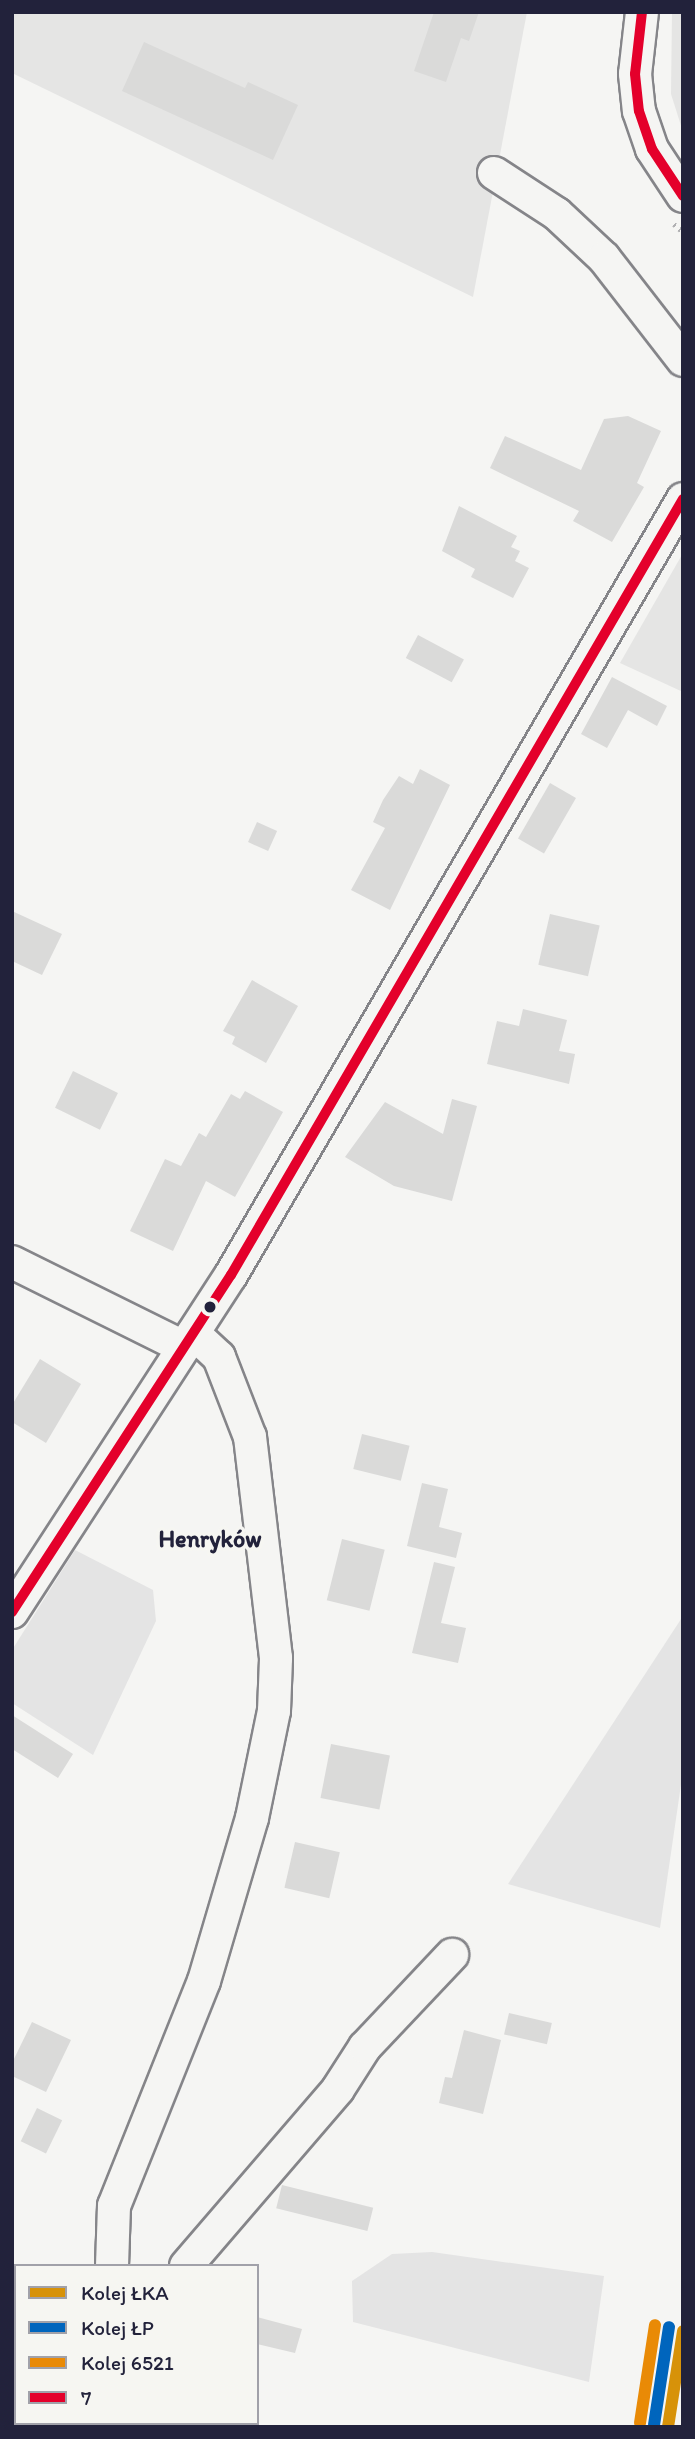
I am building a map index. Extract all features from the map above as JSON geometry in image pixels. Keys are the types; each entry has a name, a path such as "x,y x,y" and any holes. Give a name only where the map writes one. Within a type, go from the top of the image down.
{"street":[{"path":"642,12 635,74 639,111 652,149 683,196"},
{"path":"494,173 557,214 604,258 683,359"},
{"path":"12,1612 231,1275 683,499"},
{"path":"12,1262 188,1340 219,1357 250,1437 276,1658 274,1711 252,1818 204,1981 120,2186 111,2237 112,2264"},
{"path":"188,2264 338,2089 382,2028 452,1955"}],"path":[{"path":"31,2427 51,2427"}],"shaded area":[{"path":"12,12 527,12 473,297 12,73"},
{"path":"672,12 683,12 683,132 671,94"},
{"path":"683,553 683,692 620,663"},
{"path":"75,1550 153,1590 156,1621 93,1755 12,1703 12,1650"},
{"path":"683,1616 683,1771 660,1928 508,1884"},
{"path":"432,2252 604,2276 589,2382 353,2322 352,2281 392,2254"}],"building":[{"path":"434,12 479,12 469,41 461,38 446,82 414,71"},
{"path":"144,42 245,88 248,82 298,105 273,160 122,91"},
{"path":"628,416 661,431 637,483 644,487 612,542 573,521 579,511 490,468 505,436 581,470 604,419"},
{"path":"459,506 517,536 511,547 520,551 515,561 529,568 513,598 471,577 475,569 442,551"},
{"path":"418,635 464,659 452,682 406,658"},
{"path":"612,677 667,706 657,726 628,710 607,748 581,734"},
{"path":"420,769 450,785 390,910 351,890 385,828 373,822 383,800 399,776 413,784"},
{"path":"550,783 576,798 544,853 518,838"},
{"path":"257,822 277,831 268,851 248,842"},
{"path":"12,911 62,934 42,975 12,961"},
{"path":"550,914 600,925 588,976 538,965"},
{"path":"252,980 298,1006 266,1063 232,1044 235,1037 223,1031"},
{"path":"523,1009 567,1020 559,1051 575,1054 569,1084 487,1064 497,1021 519,1026"},
{"path":"73,1071 118,1093 100,1130 55,1108"},
{"path":"245,1091 283,1112 235,1197 206,1181 173,1251 130,1231 165,1159 181,1166 199,1133 206,1137 231,1094 240,1099"},
{"path":"452,1099 477,1106 452,1201 394,1186 345,1157 385,1102 443,1134"},
{"path":"40,1359 81,1384 46,1443 12,1422 12,1405"},
{"path":"362,1434 410,1446 401,1481 353,1469"},
{"path":"422,1483 448,1489 439,1527 462,1533 456,1558 407,1546"},
{"path":"342,1539 385,1550 369,1611 327,1600"},
{"path":"434,1562 455,1567 441,1623 466,1628 458,1663 412,1653"},
{"path":"12,1715 73,1754 58,1778 12,1749"},
{"path":"331,1744 390,1755 379,1809 321,1798"},
{"path":"295,1842 340,1852 329,1898 284,1888"},
{"path":"509,2013 552,2023 547,2044 504,2034"},
{"path":"32,2022 71,2040 46,2092 12,2076 12,2063"},
{"path":"464,2030 501,2040 483,2114 439,2103 445,2077 452,2078"},
{"path":"37,2108 62,2120 46,2154 21,2141"},
{"path":"282,2185 373,2208 367,2231 276,2208"},
{"path":"259,2318 302,2329 295,2353 259,2344"}],"rail line":[{"name":"6521","path":"640,2423 655,2325"},
{"name":"ŁP","path":"654,2425 669,2327"},
{"name":"ŁKA","path":"668,2427 683,2331"}],"transit line":[{"name":"7","path":"642,12 635,74 639,111 652,149 683,196"},
{"name":"7","path":"12,1612 231,1275 683,499"}],"district":[{"name":"Henryków","path":"210,1539"}]}
